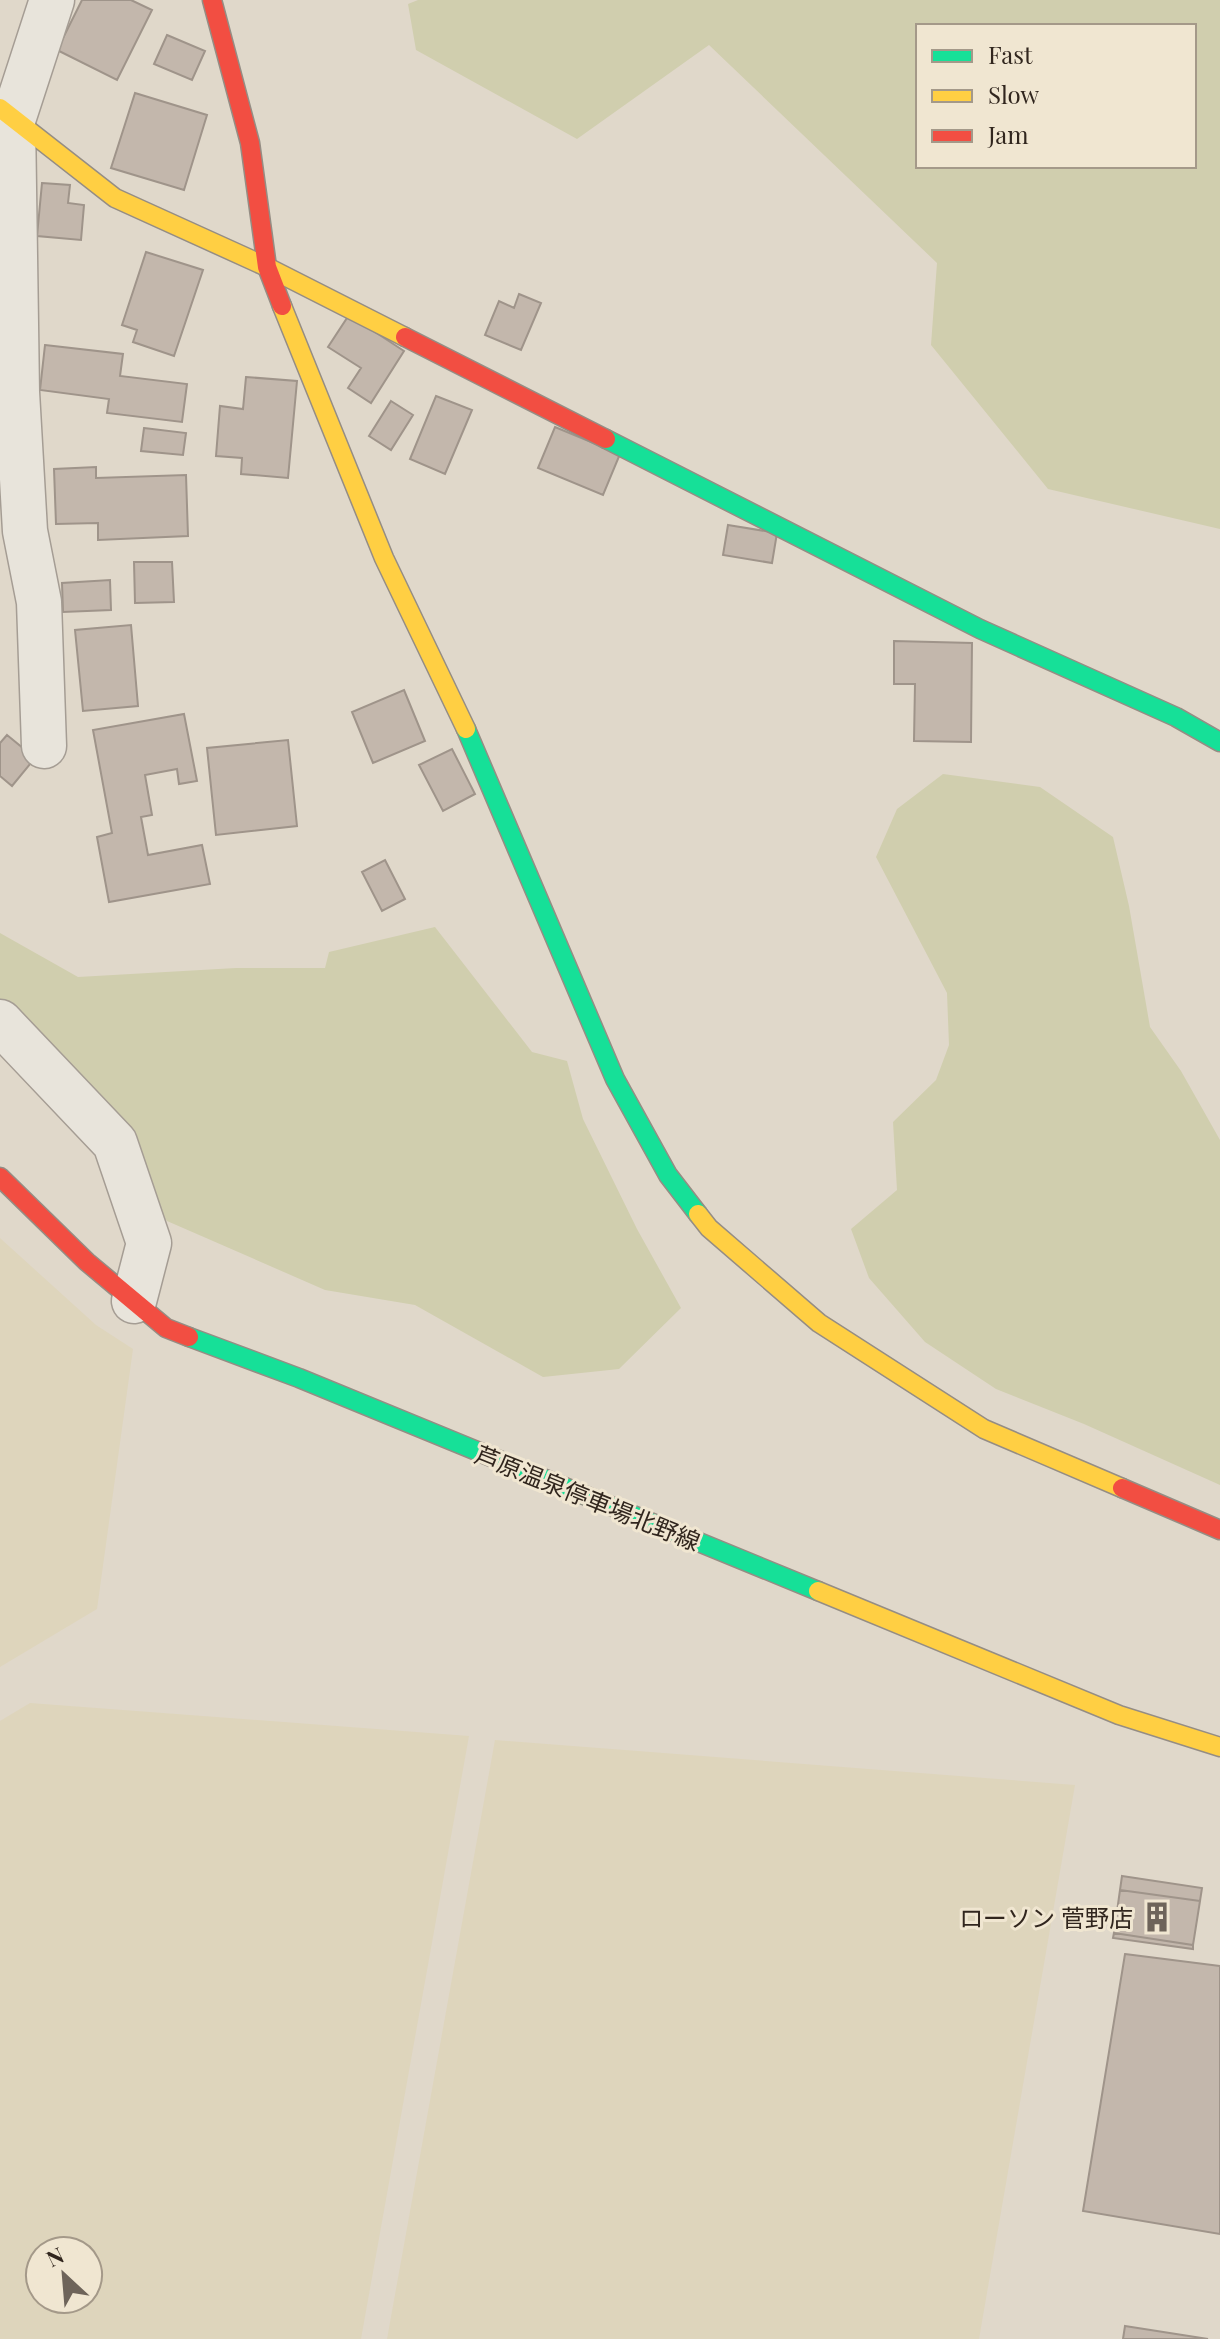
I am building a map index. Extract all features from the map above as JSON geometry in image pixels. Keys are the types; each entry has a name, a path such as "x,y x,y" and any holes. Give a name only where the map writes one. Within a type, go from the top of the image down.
{"street":[{"path":"44,746 39,602 25,531 4,127 52,0"},
{"path":"212,0 250,143 267,267 384,558 474,746 615,1079 668,1175 709,1228 819,1323 984,1429 1220,1530"},
{"path":"4,127 115,198 267,267 980,629 1176,717 1220,742"},
{"path":"0,1022 115,1143 149,1243 134,1301"},
{"name":"芦原温泉停車場北野線","path":"0,1177 87,1262 166,1328 299,1378 1119,1715 1220,1747"}],"shaded area":[{"path":"418,0 1220,0 1220,529 1048,489 931,345 937,263 709,45 577,139 416,50 408,4"},
{"path":"943,774 1040,787 1113,837 1129,906 1150,1027 1181,1071 1220,1140 1220,1485 1084,1424 996,1389 925,1342 869,1278 851,1229 897,1190 893,1122 936,1080 949,1045 947,993 876,857 897,809"},
{"path":"435,927 532,1052 567,1061 583,1119 637,1229 681,1308 619,1369 543,1377 415,1305 325,1290 167,1221 0,1037 0,933 78,977 236,968 325,968 329,952"},
{"path":"0,1238 96,1325 133,1349 97,1609 0,1667"},
{"path":"30,1703 469,1736 361,2339 0,2339 0,1721"},
{"path":"495,1740 1075,1785 979,2339 387,2339"}],"building":[{"path":"82,0 131,0 152,10 117,80 57,50"},
{"path":"167,35 205,51 192,80 154,64"},
{"path":"135,93 207,115 184,190 111,168"},
{"path":"42,183 70,185 68,203 84,205 81,240 37,236"},
{"path":"146,252 203,270 174,356 133,342 137,330 122,325"},
{"path":"519,294 541,303 521,350 485,335 499,301 514,308"},
{"path":"349,315 404,351 371,403 348,388 361,368 328,347"},
{"path":"45,345 123,354 120,376 187,384 182,422 107,413 109,399 40,390"},
{"path":"246,377 297,381 288,478 241,474 242,458 216,456 220,406 243,409"},
{"path":"436,396 472,410 445,474 410,459"},
{"path":"391,401 413,415 391,450 369,436"},
{"path":"555,427 620,454 603,495 538,468"},
{"path":"144,428 186,433 183,455 141,451"},
{"path":"96,467 96,478 186,475 188,536 98,540 98,523 56,524 54,469"},
{"path":"728,525 777,533 772,563 723,555"},
{"path":"134,562 172,562 174,602 135,603"},
{"path":"110,580 111,610 63,612 62,583"},
{"path":"131,625 138,706 83,711 75,630"},
{"path":"894,641 972,643 971,742 914,741 915,684 894,684"},
{"path":"404,690 425,741 373,763 352,712"},
{"path":"184,714 197,781 179,784 177,769 145,775 152,815 141,817 148,855 202,845 210,884 109,902 97,837 112,833 93,730"},
{"path":"7,735 35,758 12,786 0,776 0,743"},
{"path":"288,740 297,826 216,835 207,748"},
{"path":"452,749 475,794 443,811 419,765"},
{"path":"385,860 405,899 382,911 362,872"},
{"path":"1122,1876 1202,1888 1200,1901 1120,1890"},
{"name":"ローソン 菅野店","path":"1120,1890 1200,1901 1193,1945 1114,1933"},
{"path":"1114,1933 1193,1945 1193,1949 1113,1938"},
{"path":"1125,1954 1220,1966 1220,2234 1083,2211"},
{"path":"1125,2326 1208,2339 1123,2339"}],"traffic: fast":[{"path":"606,439 980,629 1176,717 1220,742"},
{"path":"466,729 615,1079 668,1175 698,1214"},
{"path":"189,1337 299,1378 818,1591"}],"traffic: slow":[{"path":"0,108 115,198 267,267 405,337"},
{"path":"282,306 384,558 466,729"},
{"path":"698,1214 709,1228 819,1323 984,1429 1122,1488"},
{"path":"818,1591 1119,1715 1220,1747"}],"traffic: jam":[{"path":"212,0 250,143 267,267 282,306"},
{"path":"405,337 606,439"},
{"path":"0,1177 87,1262 166,1328 189,1337"},
{"path":"1122,1488 1220,1530"}],"place":[{"name":"ローソン 菅野店","path":"1157,1917"}]}
